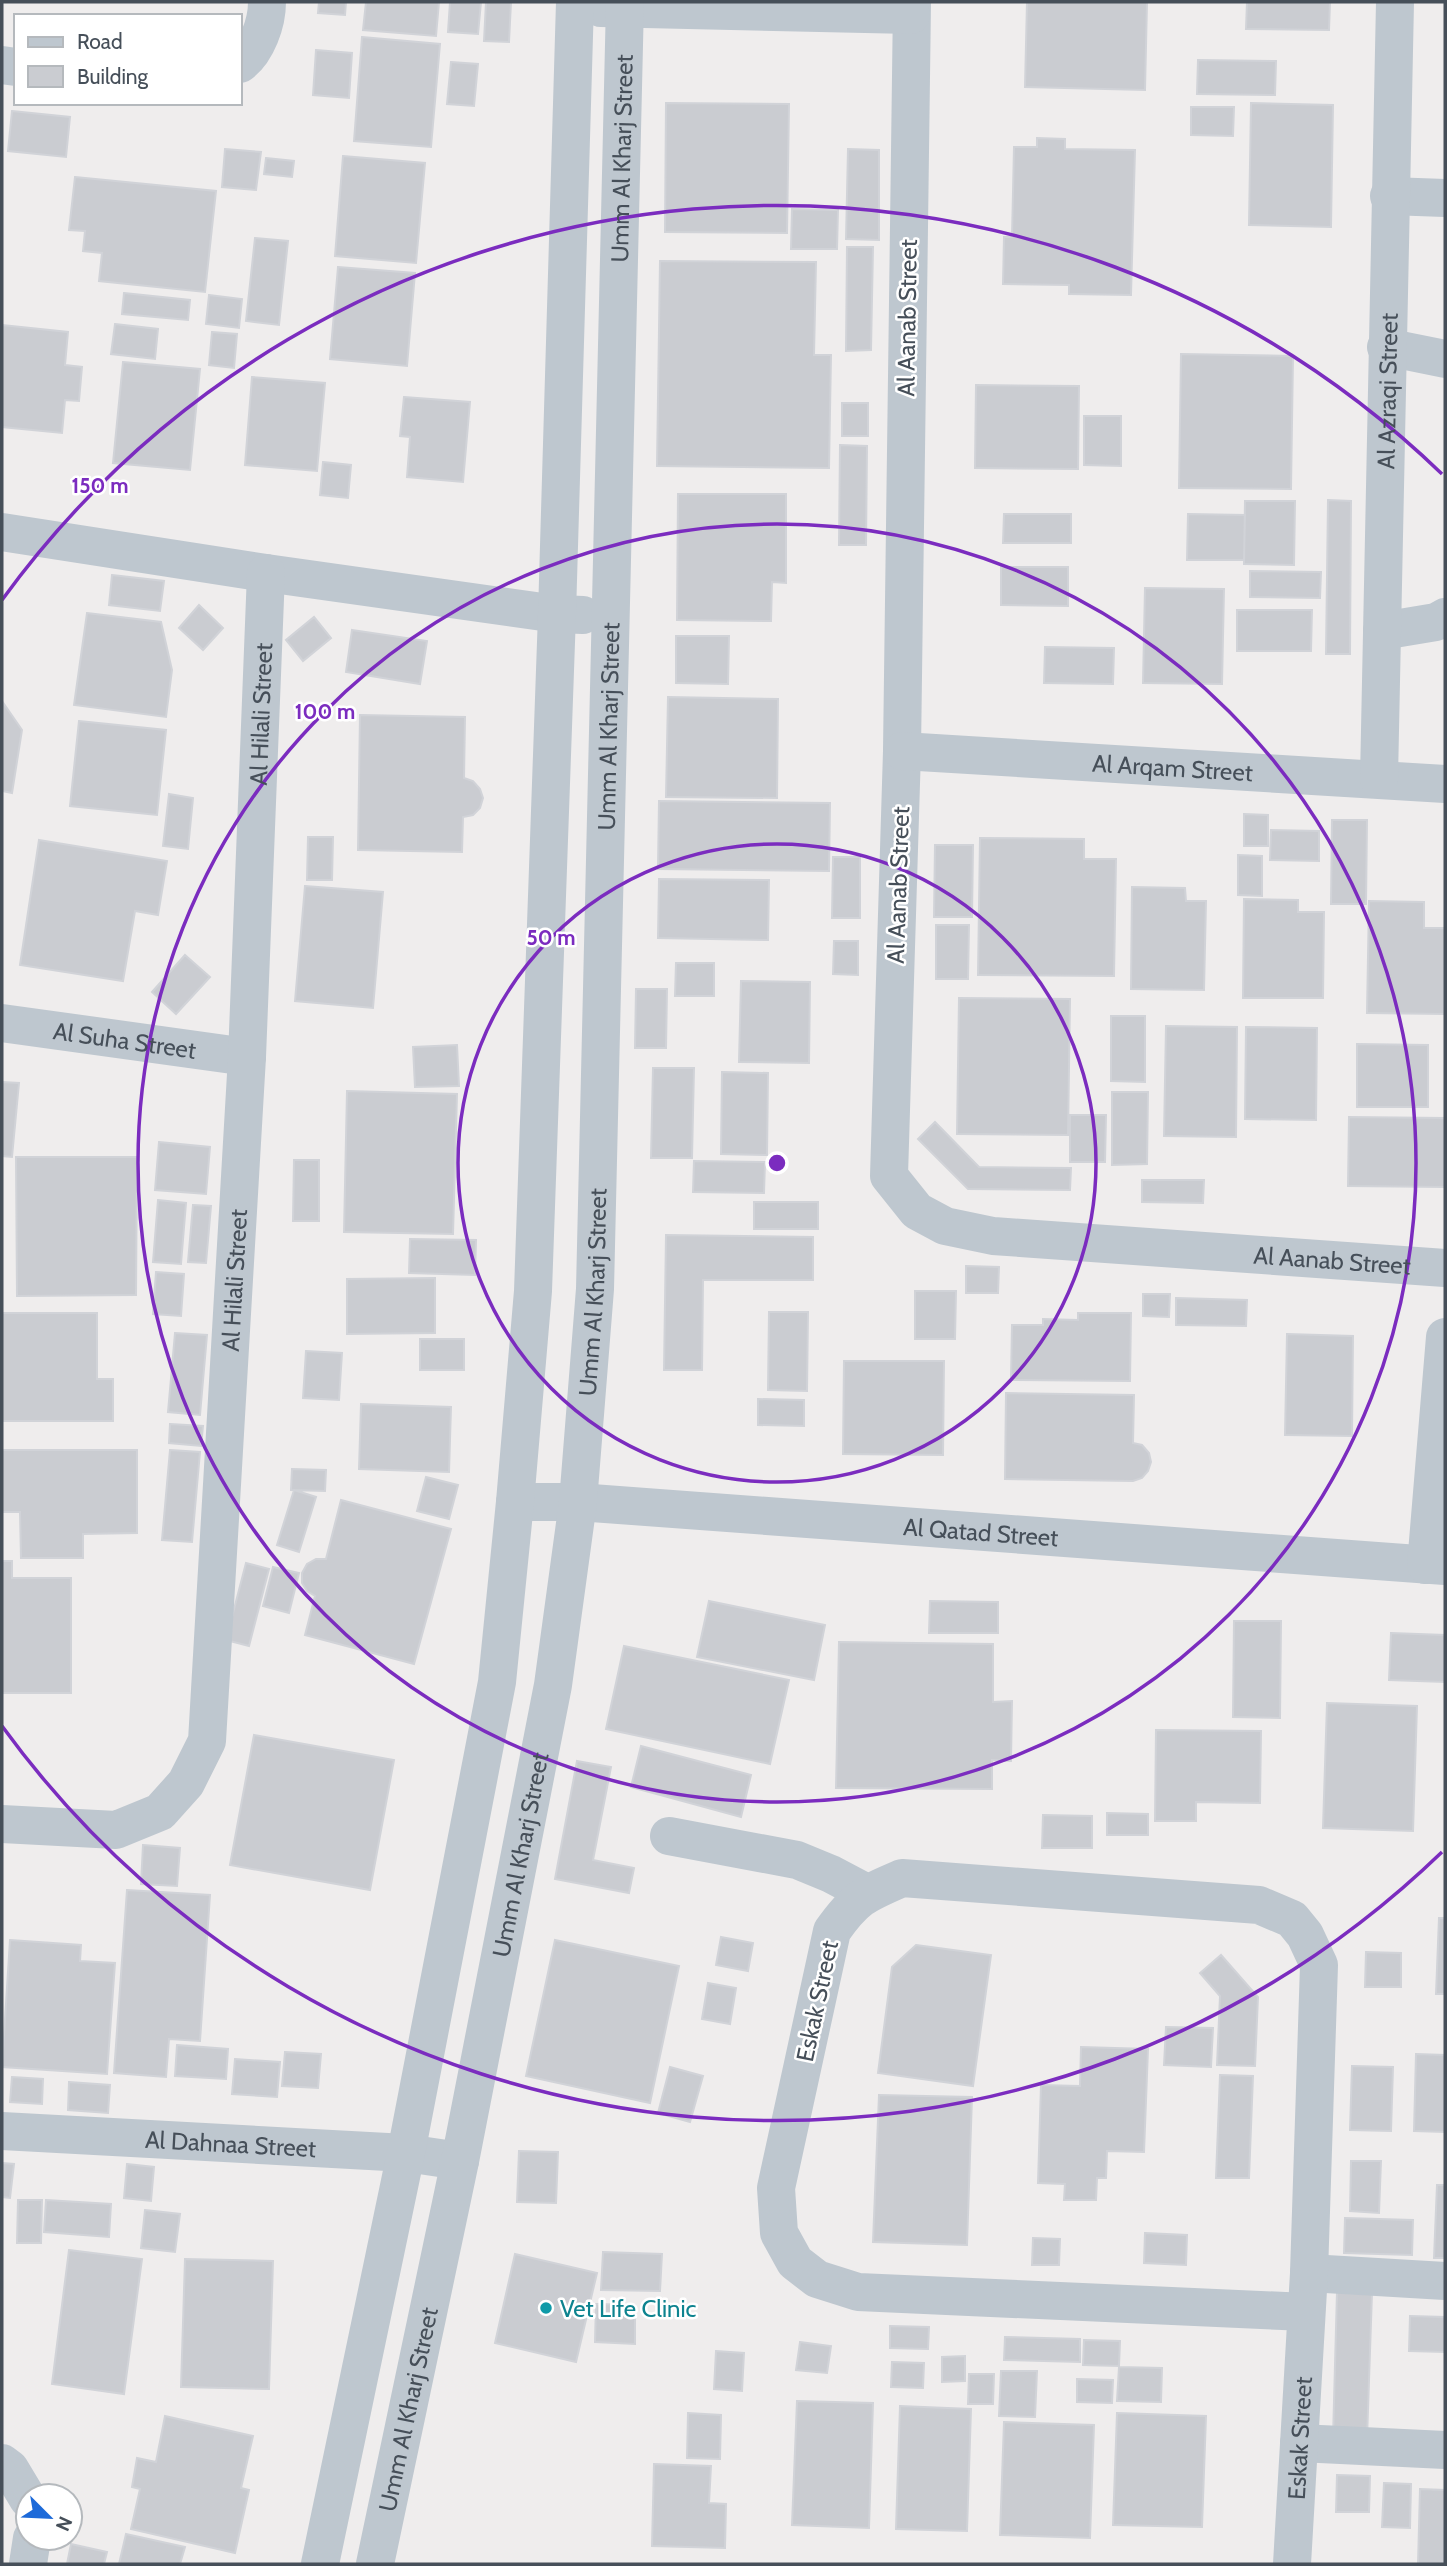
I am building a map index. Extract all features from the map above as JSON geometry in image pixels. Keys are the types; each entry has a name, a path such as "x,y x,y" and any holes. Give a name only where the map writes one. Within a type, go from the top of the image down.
{"street":[{"path":"242,62 249,57 267,18 267,2"},
{"name":"Al Azraqi Street","path":"1379,779 1395,2"},
{"name":"Al Aanab Street","path":"575,5 911,9 902,751 889,1177 917,1211 945,1226 993,1236 1445,1268"},
{"name":"Umm Al Kharj Street","path":"320,2564 406,2153 497,1682 515,1502 533,1291 575,5"},
{"name":"Umm Al Kharj Street","path":"375,2564 460,2161 553,1685 578,1502 595,1289 625,5"},
{"path":"1389,196 1445,198"},
{"path":"1386,347 1445,359"},
{"path":"2,532 557,614 610,617"},
{"name":"Al Hilali Street","path":"2,1824 116,1830 160,1812 186,1783 207,1741 247,1057 266,573"},
{"path":"1382,631 1436,622 1445,617"},
{"name":"Al Arqam Street","path":"902,751 1445,784"},
{"name":"Al Suha Street","path":"2,1023 247,1057"},
{"path":"1436,1566 1445,1337"},
{"name":"Al Qatad Street","path":"515,1502 578,1502 1436,1566"},
{"path":"669,1836 797,1860 831,1874 867,1894"},
{"name":"Eskak Street","path":"1292,2564 1309,2273 1319,1965 1305,1935 1292,1919 1259,1905 902,1878 850,1905 832,1931 776,2188 779,2232 795,2262 817,2279 858,2292 1306,2312"},
{"name":"Al Dahnaa Street","path":"2,2131 406,2153 460,2161"},
{"path":"1309,2273 1445,2281"},
{"path":"1298,2443 1445,2450"},
{"path":"2,2463 10,2469 18,2482"}],"building":[{"path":"319,2 346,2 345,15 318,13"},
{"path":"366,2 439,2 436,36 363,30"},
{"path":"450,2 481,2 478,34 448,32"},
{"path":"486,2 511,2 509,42 484,41"},
{"path":"1027,2 1147,2 1145,90 1025,87"},
{"path":"1247,2 1330,2 1329,30 1246,29"},
{"path":"362,37 440,44 431,147 354,141"},
{"path":"316,50 352,53 349,98 313,95"},
{"path":"1198,60 1276,61 1275,95 1197,94"},
{"path":"451,62 478,64 474,106 447,104"},
{"path":"666,103 789,104 787,233 665,232"},
{"path":"1251,103 1333,105 1331,227 1249,225"},
{"path":"1191,107 1234,107 1233,136 1191,135"},
{"path":"12,111 70,117 66,157 8,151"},
{"path":"1037,138 1065,139 1065,149 1135,150 1131,295 1069,294 1069,285 1003,284 1004,237 1012,237 1014,147 1037,147"},
{"path":"225,149 261,152 256,190 222,187"},
{"path":"848,149 879,150 879,240 846,239"},
{"path":"343,156 425,163 416,263 335,256"},
{"path":"266,158 294,161 292,177 264,174"},
{"path":"75,177 216,191 205,292 99,281 102,253 83,251 85,231 69,230"},
{"path":"792,209 838,210 837,249 791,249"},
{"path":"255,238 288,241 279,325 246,321"},
{"path":"847,247 873,247 871,350 846,351"},
{"path":"660,261 816,262 814,355 831,355 829,468 657,466"},
{"path":"338,267 415,273 407,366 330,359"},
{"path":"124,293 190,300 188,320 122,314"},
{"path":"209,295 242,299 239,328 206,324"},
{"path":"115,324 158,329 155,359 111,354"},
{"path":"2,325 68,332 65,365 82,367 79,401 65,400 62,433 2,427"},
{"path":"212,332 237,334 234,368 209,365"},
{"path":"1181,354 1293,356 1291,489 1179,488"},
{"path":"123,362 200,369 190,470 113,463"},
{"path":"252,377 325,383 317,471 245,465"},
{"path":"976,385 1079,386 1078,469 975,468"},
{"path":"404,397 470,402 463,482 407,477 410,437 400,436"},
{"path":"842,403 868,403 868,436 842,436"},
{"path":"1084,416 1121,416 1121,466 1084,465"},
{"path":"840,445 867,446 866,545 839,545"},
{"path":"323,462 351,465 348,498 320,495"},
{"path":"678,494 786,494 786,583 772,582 771,621 677,620"},
{"path":"1328,500 1351,501 1350,654 1326,654"},
{"path":"1245,501 1295,501 1294,565 1244,564"},
{"path":"1004,514 1071,514 1071,543 1003,543"},
{"path":"1188,514 1245,515 1244,560 1187,560"},
{"path":"1001,567 1068,567 1068,606 1001,605"},
{"path":"1250,571 1321,572 1320,598 1250,597"},
{"path":"112,575 164,581 160,611 109,605"},
{"path":"1145,588 1224,589 1222,684 1143,683"},
{"path":"199,605 223,628 203,650 179,628"},
{"path":"1237,610 1312,610 1311,651 1237,651"},
{"path":"87,613 161,622 172,670 166,717 74,705"},
{"path":"314,617 331,638 303,661 286,640"},
{"path":"352,630 427,641 420,684 346,672"},
{"path":"676,636 729,636 728,684 676,683"},
{"path":"1045,647 1114,648 1113,684 1044,683"},
{"path":"668,697 778,699 777,798 666,797"},
{"path":"2,701 22,730 12,793 2,791"},
{"path":"360,715 465,717 464,778 473,781 483,798 480,808 473,815 463,817 462,852 358,850"},
{"path":"79,721 166,730 157,815 70,806"},
{"path":"169,794 193,798 188,849 163,846"},
{"path":"659,801 830,803 829,871 658,869"},
{"path":"1244,814 1268,815 1268,846 1244,846"},
{"path":"1332,820 1367,820 1366,904 1331,904"},
{"path":"1271,830 1319,831 1319,861 1270,860"},
{"path":"308,837 333,837 332,880 307,880"},
{"path":"980,838 1084,839 1084,859 1116,859 1114,976 978,975"},
{"path":"39,840 167,861 158,915 135,911 123,981 20,965"},
{"path":"935,845 973,845 972,917 934,917"},
{"path":"1238,855 1262,856 1262,896 1238,895"},
{"path":"833,857 860,857 860,918 832,918"},
{"path":"659,879 769,880 768,940 658,938"},
{"path":"305,886 383,892 373,1008 295,1001"},
{"path":"1132,887 1185,888 1186,901 1206,901 1204,990 1131,989"},
{"path":"1244,899 1298,900 1298,912 1324,912 1323,998 1243,998"},
{"path":"1369,901 1424,902 1424,928 1445,928 1444,1014 1367,1013"},
{"path":"936,925 969,925 968,979 936,979"},
{"path":"834,941 858,941 858,975 833,974"},
{"path":"185,955 210,977 176,1014 152,992"},
{"path":"676,963 714,963 714,996 675,996"},
{"path":"741,981 810,982 809,1063 739,1062"},
{"path":"636,989 667,989 666,1048 635,1048"},
{"path":"959,998 1070,999 1068,1135 957,1134"},
{"path":"1111,1016 1145,1016 1145,1082 1111,1081"},
{"path":"1166,1026 1237,1027 1236,1137 1164,1136"},
{"path":"1246,1027 1317,1028 1316,1120 1245,1119"},
{"path":"1357,1044 1428,1045 1428,1107 1357,1107"},
{"path":"457,1045 459,1086 415,1087 413,1047"},
{"path":"653,1068 694,1068 692,1158 651,1158"},
{"path":"722,1072 768,1073 767,1155 721,1154"},
{"path":"2,1082 19,1083 12,1157 2,1156"},
{"path":"347,1091 457,1094 453,1234 344,1232"},
{"path":"1112,1092 1148,1092 1147,1164 1112,1165"},
{"path":"1070,1115 1106,1115 1105,1162 1070,1162"},
{"path":"1349,1117 1445,1118 1445,1187 1348,1186"},
{"path":"935,1122 979,1167 1071,1168 1070,1190 968,1189 918,1139"},
{"path":"159,1142 210,1147 206,1194 155,1190"},
{"path":"16,1157 137,1157 136,1295 17,1296"},
{"path":"294,1160 319,1160 319,1221 293,1221"},
{"path":"694,1161 765,1162 764,1193 693,1192"},
{"path":"1142,1180 1204,1180 1203,1203 1142,1202"},
{"path":"158,1200 186,1203 181,1264 153,1262"},
{"path":"754,1202 818,1202 818,1229 754,1229"},
{"path":"193,1205 211,1206 206,1263 188,1262"},
{"path":"666,1235 813,1237 813,1280 703,1280 702,1370 664,1370"},
{"path":"410,1239 476,1240 475,1275 409,1273"},
{"path":"966,1266 999,1267 998,1293 966,1293"},
{"path":"156,1272 184,1274 181,1316 153,1314"},
{"path":"435,1278 435,1333 347,1334 347,1279"},
{"path":"915,1291 956,1291 955,1339 915,1339"},
{"path":"1143,1294 1170,1294 1169,1317 1143,1316"},
{"path":"1176,1298 1247,1300 1246,1326 1176,1325"},
{"path":"769,1312 808,1312 807,1391 768,1390"},
{"path":"2,1313 97,1313 97,1379 113,1379 113,1421 2,1421"},
{"path":"1078,1313 1131,1313 1130,1381 1011,1380 1012,1325 1043,1325 1043,1319 1078,1320"},
{"path":"175,1333 207,1335 200,1415 168,1412"},
{"path":"1287,1334 1353,1336 1352,1436 1285,1435"},
{"path":"420,1339 464,1339 464,1370 420,1370"},
{"path":"306,1351 342,1353 339,1400 303,1398"},
{"path":"844,1361 944,1361 943,1455 843,1454"},
{"path":"1006,1393 1134,1395 1133,1443 1142,1445 1149,1453 1151,1462 1148,1471 1142,1478 1133,1481 1005,1479"},
{"path":"758,1399 804,1400 804,1426 758,1425"},
{"path":"361,1404 451,1407 449,1472 359,1469"},
{"path":"170,1424 203,1426 201,1446 169,1443"},
{"path":"2,1450 137,1450 137,1533 83,1534 83,1558 21,1558 20,1512 2,1512"},
{"path":"170,1450 200,1452 192,1542 162,1540"},
{"path":"292,1469 326,1470 325,1491 291,1490"},
{"path":"426,1477 458,1485 449,1519 417,1511"},
{"path":"294,1490 316,1497 299,1552 277,1545"},
{"path":"341,1500 451,1529 414,1664 305,1635 315,1596 307,1591 302,1583 302,1573 307,1564 316,1559 326,1559"},
{"path":"2,1561 12,1561 12,1578 71,1578 71,1693 2,1693"},
{"path":"246,1563 269,1569 249,1646 226,1640"},
{"path":"273,1567 299,1573 289,1613 263,1606"},
{"path":"709,1601 825,1625 814,1680 697,1657"},
{"path":"930,1601 998,1602 998,1633 929,1633"},
{"path":"1234,1621 1281,1621 1280,1718 1233,1717"},
{"path":"1391,1633 1445,1635 1445,1682 1389,1680"},
{"path":"839,1642 993,1644 993,1702 1012,1701 1011,1761 992,1760 992,1789 836,1788"},
{"path":"624,1646 789,1680 770,1764 606,1729"},
{"path":"1327,1703 1417,1706 1413,1831 1323,1828"},
{"path":"1156,1730 1261,1731 1260,1803 1196,1802 1196,1821 1155,1821"},
{"path":"254,1735 394,1760 370,1890 230,1865"},
{"path":"641,1746 751,1775 741,1817 631,1787"},
{"path":"577,1761 611,1767 593,1860 634,1868 629,1893 555,1879"},
{"path":"1107,1813 1148,1814 1148,1835 1107,1835"},
{"path":"1043,1815 1092,1816 1092,1848 1042,1848"},
{"path":"143,1845 180,1848 177,1886 141,1884"},
{"path":"127,1890 210,1895 200,2041 169,2039 166,2077 114,2073"},
{"path":"1439,1918 1445,1918 1445,1994 1436,1994"},
{"path":"721,1937 753,1943 748,1971 716,1965"},
{"path":"10,1940 81,1945 80,1961 115,1963 107,2074 2,2067"},
{"path":"555,1940 679,1966 650,2103 526,2076"},
{"path":"916,1945 991,1955 973,2086 878,2073 892,1967"},
{"path":"1366,1952 1401,1953 1401,1987 1365,1987"},
{"path":"1221,1955 1258,1997 1255,2066 1217,2065 1220,1996 1200,1973"},
{"path":"708,1983 736,1988 730,2024 702,2019"},
{"path":"1166,2027 1213,2028 1211,2067 1164,2065"},
{"path":"177,2045 228,2049 226,2079 175,2076"},
{"path":"1081,2047 1148,2049 1144,2152 1107,2151 1106,2178 1097,2178 1096,2200 1064,2200 1065,2184 1038,2183 1041,2085 1080,2086"},
{"path":"285,2052 321,2054 318,2088 282,2086"},
{"path":"1416,2054 1445,2055 1445,2132 1414,2131"},
{"path":"235,2059 280,2062 277,2097 232,2094"},
{"path":"1352,2066 1393,2067 1391,2131 1350,2130"},
{"path":"670,2067 703,2076 690,2122 658,2113"},
{"path":"1220,2075 1253,2076 1249,2178 1216,2178"},
{"path":"12,2077 43,2079 42,2104 10,2102"},
{"path":"69,2082 110,2085 108,2113 68,2110"},
{"path":"879,2095 972,2097 967,2245 873,2242"},
{"path":"519,2151 558,2152 556,2203 517,2202"},
{"path":"1351,2161 1381,2161 1379,2213 1350,2211"},
{"path":"2,2163 14,2164 10,2198 2,2197"},
{"path":"127,2164 154,2167 151,2201 124,2198"},
{"path":"1437,2185 1445,2185 1445,2258 1434,2258"},
{"path":"18,2200 42,2200 41,2243 17,2243"},
{"path":"46,2200 111,2204 109,2237 44,2232"},
{"path":"145,2210 180,2214 175,2252 141,2248"},
{"path":"1345,2218 1413,2220 1412,2255 1344,2253"},
{"path":"1145,2233 1187,2235 1186,2265 1144,2263"},
{"path":"1033,2238 1060,2239 1059,2265 1032,2265"},
{"path":"69,2250 142,2259 124,2394 52,2384"},
{"path":"603,2252 662,2254 660,2291 601,2290"},
{"name":"Vet Life Clinic","path":"515,2254 597,2273 576,2362 495,2343"},
{"path":"185,2259 273,2261 269,2389 181,2387"},
{"path":"1337,2292 1372,2293 1367,2439 1333,2438"},
{"path":"596,2304 635,2305 635,2344 595,2342"},
{"path":"1410,2316 1445,2317 1445,2352 1409,2351"},
{"path":"890,2326 929,2327 928,2349 890,2348"},
{"path":"1005,2337 1080,2339 1080,2362 1004,2360"},
{"path":"1084,2340 1120,2341 1119,2366 1083,2365"},
{"path":"800,2342 831,2346 827,2373 796,2370"},
{"path":"716,2351 744,2353 742,2391 714,2389"},
{"path":"965,2356 965,2381 942,2382 942,2357"},
{"path":"892,2362 924,2363 923,2388 891,2387"},
{"path":"1119,2367 1162,2368 1161,2402 1117,2401"},
{"path":"1001,2371 1037,2371 1035,2417 999,2416"},
{"path":"969,2374 994,2374 993,2404 968,2404"},
{"path":"1077,2379 1113,2380 1112,2403 1077,2402"},
{"path":"797,2401 873,2403 869,2528 792,2525"},
{"path":"900,2406 971,2409 967,2531 896,2529"},
{"path":"688,2413 721,2415 720,2459 687,2458"},
{"path":"1117,2413 1206,2416 1202,2527 1113,2525"},
{"path":"165,2416 253,2436 241,2488 249,2490 235,2553 131,2529 140,2489 132,2487 137,2458 156,2462"},
{"path":"1004,2422 1094,2425 1090,2538 1000,2535"},
{"path":"654,2464 711,2466 709,2503 726,2504 725,2548 652,2546"},
{"path":"1337,2475 1370,2476 1369,2512 1336,2512"},
{"path":"1384,2483 1411,2484 1410,2528 1382,2527"},
{"path":"1420,2489 1445,2490 1445,2564 1418,2564"},
{"path":"126,2534 185,2547 180,2564 119,2564"},
{"path":"84,2547 107,2552 104,2564 67,2564 69,2552 84,2552"}],"place":[{"name":"Vet Life Clinic","path":"546,2308"}]}
